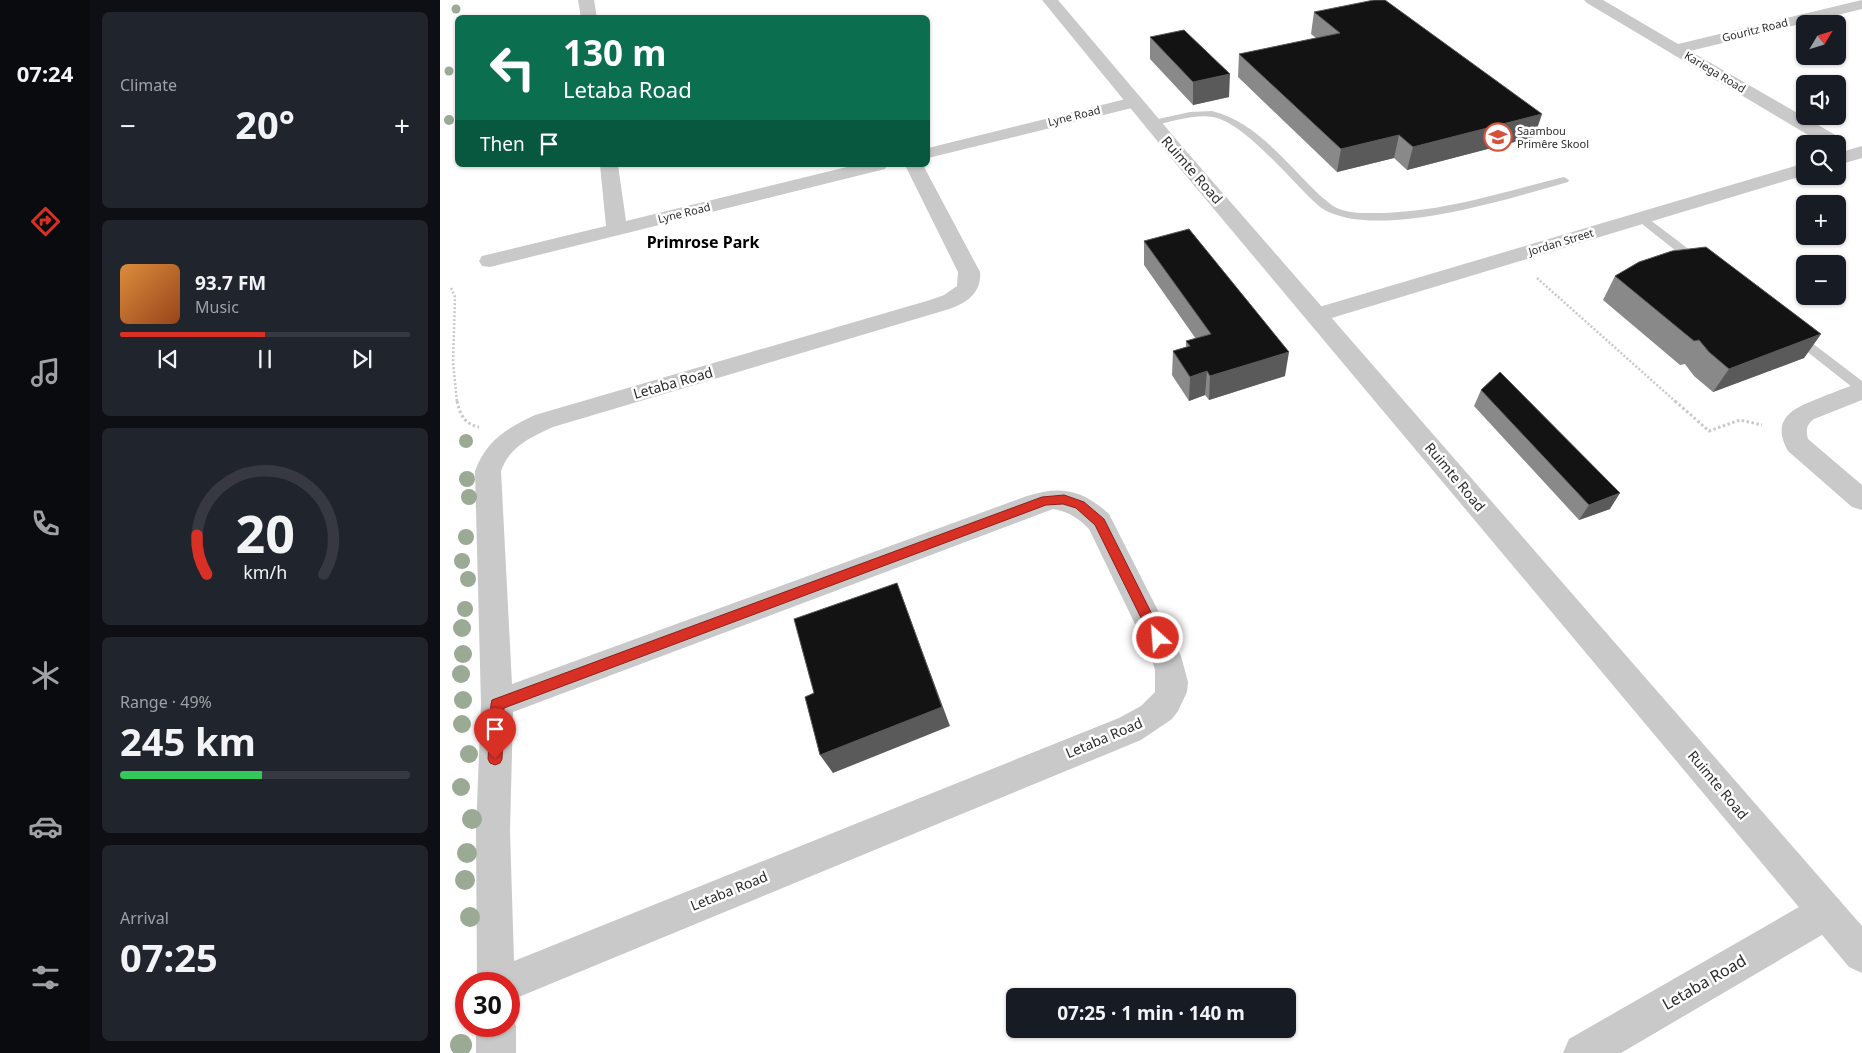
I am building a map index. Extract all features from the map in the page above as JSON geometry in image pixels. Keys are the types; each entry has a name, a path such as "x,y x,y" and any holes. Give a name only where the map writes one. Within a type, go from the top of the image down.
{"street":[{"path":"586,0 588,15"},
{"name":"Ruimte Road","path":"1050,0 1152,124 1862,954"},
{"name":"Kariega Road","path":"1592,0 1822,135"},
{"name":"Gouritz Road","path":"1677,49 1862,4"},
{"name":"Lyne Road","path":"930,152 1134,102"},
{"path":"609,167 617,229"},
{"name":"Lyne Road","path":"490,261 870,167"},
{"name":"Letaba Road","path":"496,972 493,831 497,704 488,471 494,453 518,434 544,421 931,307 960,295 969,284 969,272 915,167"},
{"name":"Jordan Street","path":"1317,315 1796,172"},
{"path":"1862,390 1805,413 1794,424 1797,444 1862,500"},
{"name":"Letaba Road","path":"497,704 1018,510 1053,499 1080,505 1100,522 1166,656 1173,676 1173,686 1167,703 1150,718 1130,729 520,977"},
{"name":"Letaba Road","path":"1583,1053 1826,912"},
{"path":"496,1037 496,1053"}],"lane":[{"path":"1152,124 1202,114 1222,116 1234,122 1266,149 1325,205 1340,213 1363,216 1436,212 1482,204 1564,180"},
{"path":"1641,218 1710,272"},
{"path":"1781,326 1862,390"}],"path":[{"path":"1534,275 1709,431 1740,420 1763,425"},
{"path":"451,288 455,297 454,377 459,413 466,424 484,428"}],"building":[{"path":"1374,0 1385,0 1542,114 1413,147 1399,135 1341,149 1239,54 1340,33 1314,12"},
{"path":"1184,30 1230,74 1193,82 1150,37"},
{"path":"1189,229 1289,352 1210,376 1207,371 1190,377 1173,351 1190,346 1186,341 1211,334 1144,241"},
{"path":"1706,247 1821,334 1729,369 1709,352 1699,340 1694,341 1615,276 1639,262 1672,251"},
{"path":"1500,372 1620,493 1589,505 1481,390"},
{"path":"897,583 942,707 820,755 805,697 814,693 794,619"}],"place":[{"name":"Saambou Primêre Skool","path":"1498,137"}],"district":[{"name":"Primrose Park","path":"703,242"}],"route":[{"path":"495,759 497,704 1046,500 1064,500 1080,505 1100,522 1158,638"}]}
